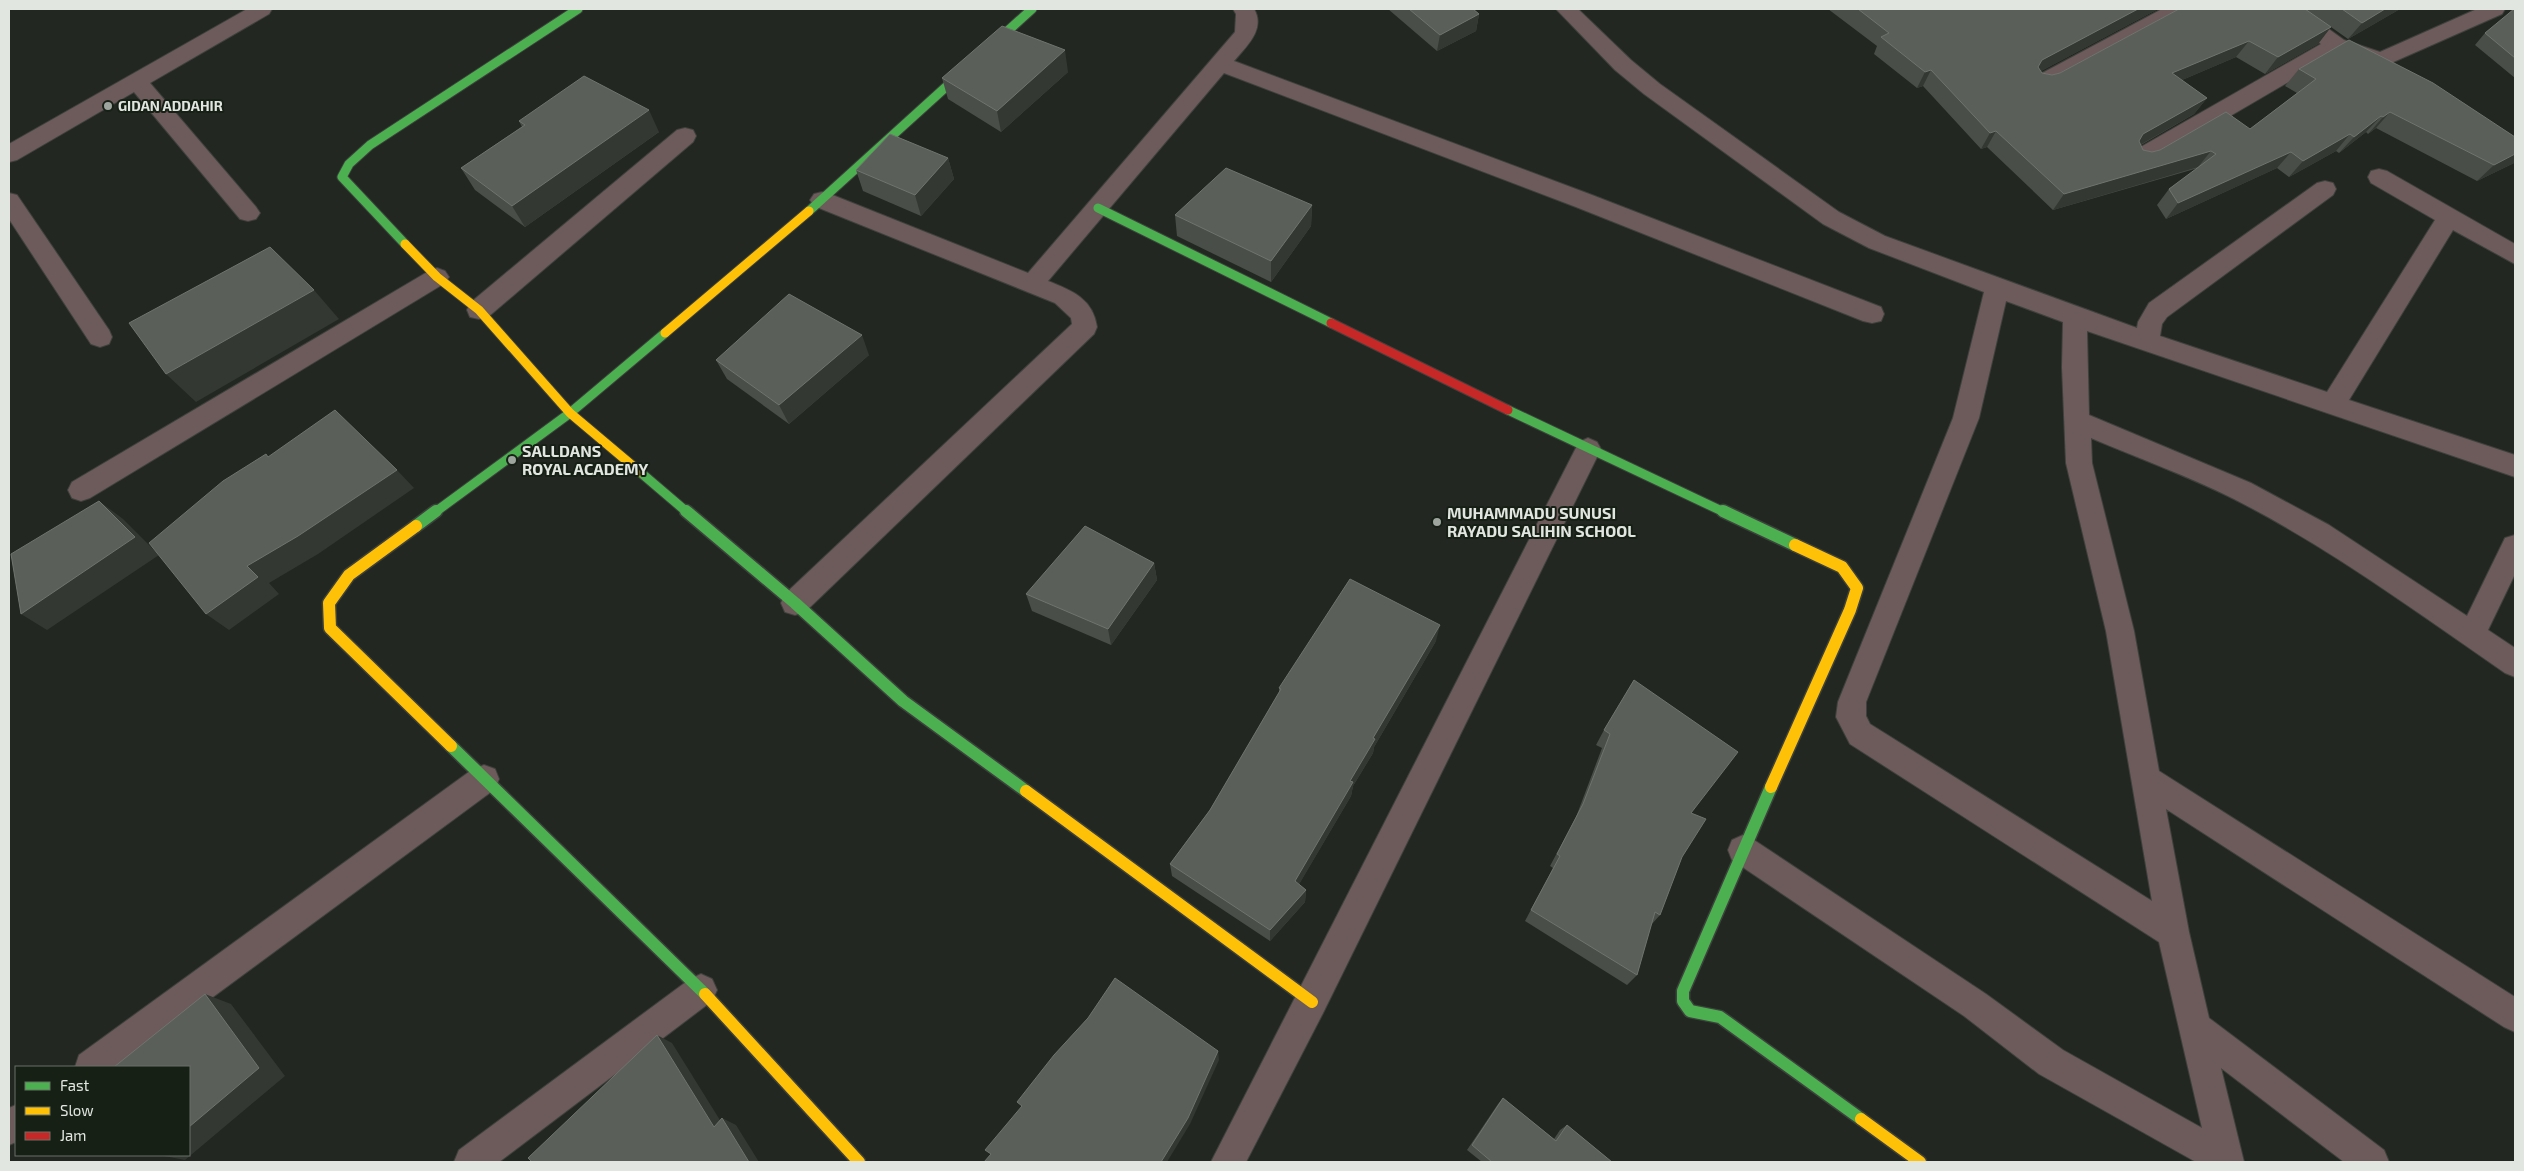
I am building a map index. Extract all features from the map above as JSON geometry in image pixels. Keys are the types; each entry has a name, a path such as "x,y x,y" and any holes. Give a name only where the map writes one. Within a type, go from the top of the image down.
{"street":[{"path":"9,154 262,9"},
{"path":"578,9 370,145 349,164 342,177 437,277 479,310 570,413 795,603 903,701 1312,1002"},
{"path":"859,1162 701,990 330,628 329,604 349,575 570,413 822,200 1032,9"},
{"path":"1032,284 1246,33 1246,12 1243,9"},
{"path":"1566,9 1623,65 1652,89 1831,218 1877,242 2075,317 2514,463"},
{"path":"2041,83 2178,9"},
{"path":"2287,9 2336,45 2382,60 2407,72"},
{"path":"2449,9 2466,21"},
{"path":"2382,60 2495,9"},
{"path":"2140,158 2336,45"},
{"path":"1220,64 1584,200 1872,314"},
{"path":"137,81 248,213"},
{"path":"479,310 685,136"},
{"path":"2379,177 2515,255"},
{"path":"2147,340 2150,322 2158,310 2325,189"},
{"path":"795,603 1084,328 1083,314 1064,297 822,200"},
{"path":"9,201 100,336"},
{"path":"1098,208 1588,449 1842,567 1857,588 1850,610 1743,850 1683,991 1683,1000 1690,1011 1720,1017 1920,1162"},
{"path":"2334,403 2449,216"},
{"path":"81,490 437,277"},
{"path":"1997,287 1966,418 1852,702 1851,717 1860,734 2173,932"},
{"path":"2075,317 2076,421 2079,463 2120,631 2173,932 2226,1161"},
{"path":"2076,421 2242,491 2319,533 2515,664"},
{"path":"1228,1162 1312,1002 1588,449"},
{"path":"2472,635 2515,546"},
{"path":"92,1066 484,779"},
{"path":"2146,779 2515,1016"},
{"path":"1743,850 1976,1005 2051,1062 2226,1161"},
{"path":"471,1162 701,990"},
{"path":"2196,1028 2372,1162"}],"building":[{"path":"1409,9 1473,9 1479,14 1440,35"},
{"path":"1858,9 2138,9 2042,60 2038,67 2042,73 2052,75 2060,73 2179,9 2305,9 2331,27 2278,57 2249,41 2172,73 2207,98 2143,134 2139,141 2143,150 2152,152 2160,150 2226,112 2250,129 2316,79 2299,69 2349,40 2433,83 2515,137 2515,154 2494,165 2390,112 2383,117 2381,116 2354,137 2350,134 2303,161 2291,152 2178,203 2169,189 2216,154 2211,151 2064,194 1996,131 1990,133 1931,70 1925,72 1881,37 1889,33"},
{"path":"2342,9 2385,9 2362,23"},
{"path":"2515,9 2515,58 2485,33"},
{"path":"1002,26 1065,50 997,111 942,78"},
{"path":"584,76 649,110 512,206 461,168 525,125 519,121"},
{"path":"890,134 948,158 915,195 856,170"},
{"path":"1226,168 1312,205 1271,261 1175,215"},
{"path":"270,247 314,290 166,374 129,323"},
{"path":"789,294 862,335 779,405 716,360"},
{"path":"335,410 397,470 298,536 247,566 258,577 206,614 149,543 223,481 266,454 268,457"},
{"path":"99,501 135,537 21,614 11,554"},
{"path":"1085,526 1154,563 1108,629 1026,594"},
{"path":"1350,579 1440,625 1373,738 1375,739 1350,781 1353,782 1295,881 1306,890 1270,930 1170,864 1210,810 1281,689 1279,688"},
{"path":"1634,680 1738,752 1691,813 1706,819 1682,857 1660,915 1655,912 1637,975 1531,910 1560,856 1557,854 1583,804 1610,734 1604,730"},
{"path":"1115,978 1218,1051 1188,1118 1161,1162 984,1162 991,1154 985,1150 1022,1106 1017,1102 1054,1055 1088,1018"},
{"path":"205,994 259,1068 190,1126 190,1066 115,1066"},
{"path":"657,1035 714,1127 722,1118 749,1162 532,1162 528,1158"},
{"path":"1503,1098 1556,1141 1567,1125 1612,1162 1492,1162 1472,1145"}],"traffic: fast":[{"path":"405,244 342,177 349,164 370,145 578,9"},
{"path":"809,211 1032,9"},
{"path":"1098,208 1331,323"},
{"path":"416,526 570,413 665,333"},
{"path":"1508,410 1795,545"},
{"path":"640,472 795,603 903,701 1026,791"},
{"path":"451,746 705,994"},
{"path":"1771,787 1683,991 1683,1001 1690,1011 1720,1017 1861,1119"}],"traffic: slow":[{"path":"665,333 809,211"},
{"path":"405,244 437,277 479,310 570,413 640,472"},
{"path":"416,526 349,575 329,603 330,628 451,746"},
{"path":"1771,787 1850,610 1857,588 1842,567 1795,545"},
{"path":"1026,791 1312,1002"},
{"path":"705,994 859,1162"},
{"path":"1861,1119 1920,1162"}],"traffic: jam":[{"path":"1331,323 1508,410"}],"place":[{"name":"GIDAN ADDAHIR","path":"108,106"},
{"name":"SALLDANS ROYAL ACADEMY","path":"512,460"},
{"name":"MUHAMMADU SUNUSI RAYADU SALIHIN SCHOOL","path":"1437,522"}]}
